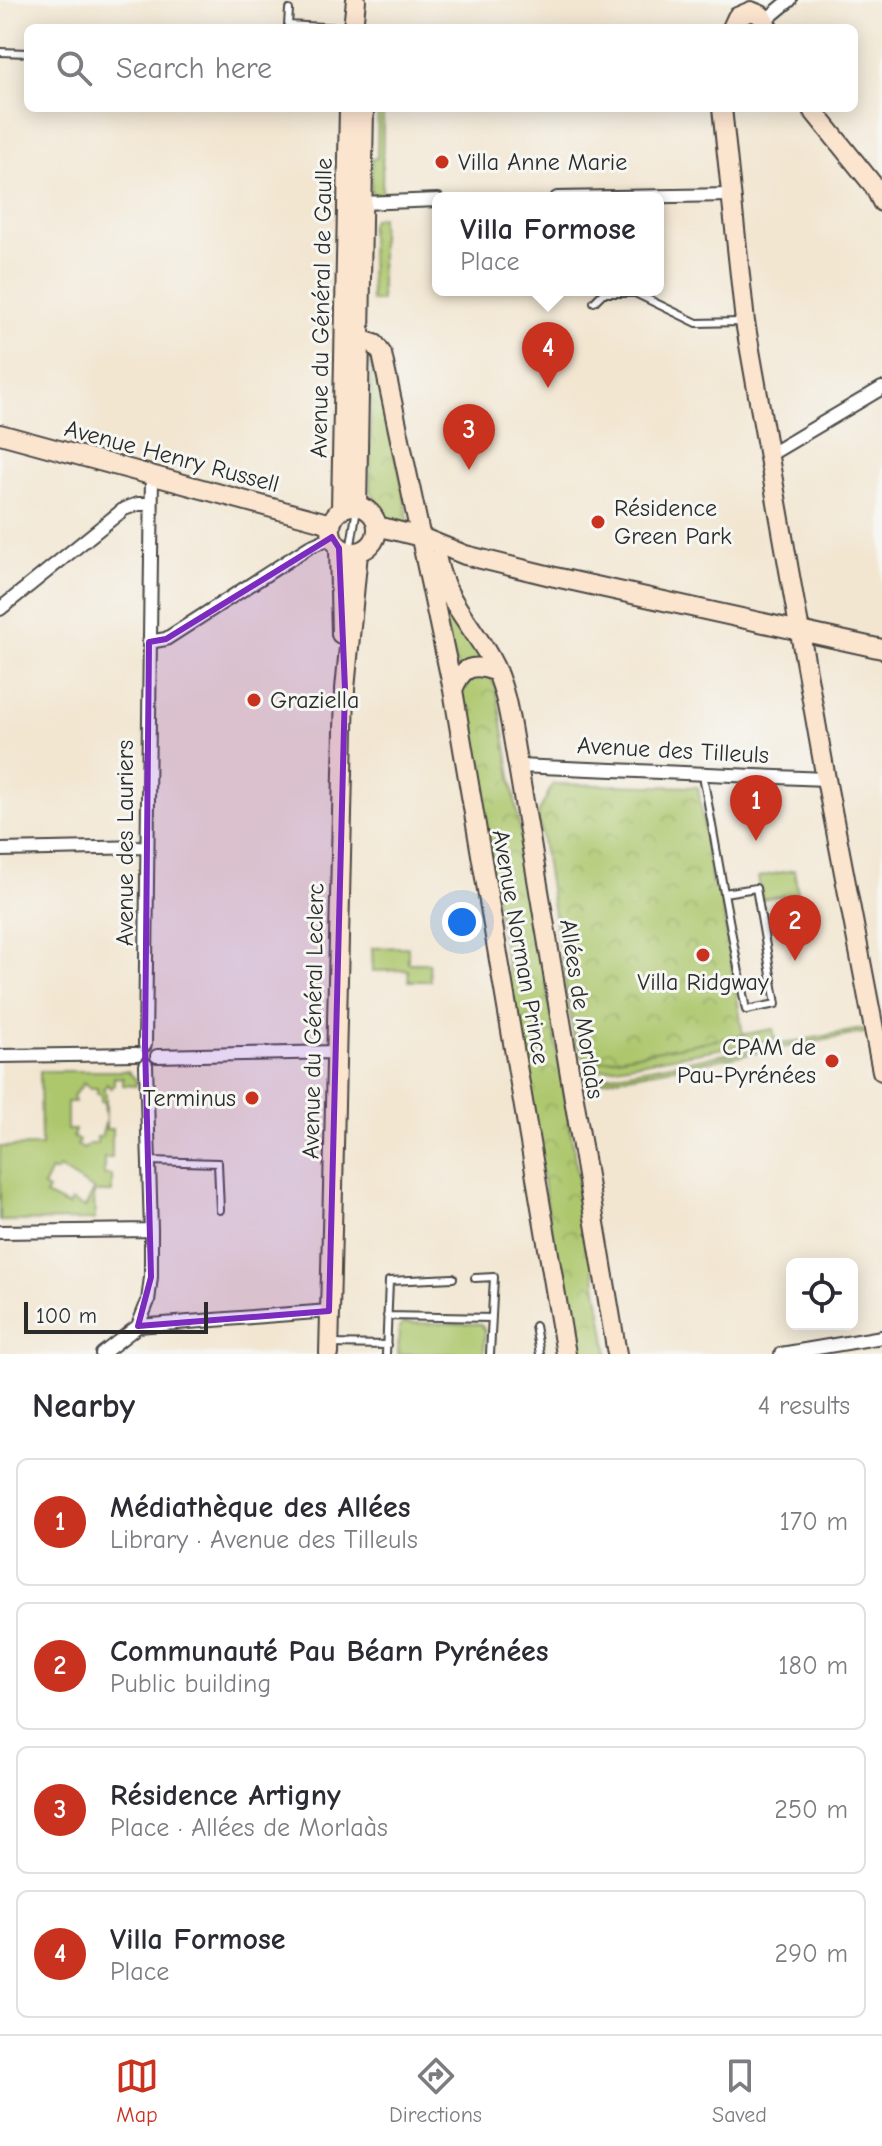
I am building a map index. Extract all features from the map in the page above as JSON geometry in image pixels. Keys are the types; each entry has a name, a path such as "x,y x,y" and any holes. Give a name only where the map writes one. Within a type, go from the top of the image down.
{"street":[{"path":"353,24 356,0"},
{"path":"366,0 366,24"},
{"path":"735,19 757,12 767,24 790,0"},
{"name":"Avenue du Général de Gaulle","path":"349,112 359,339 351,533"},
{"name":"Avenue du Général de Gaulle","path":"351,533 355,199 364,112"},
{"path":"722,112 745,322 826,779 882,1071"},
{"path":"814,112 874,186 882,202"},
{"path":"664,196 732,195"},
{"path":"355,199 432,200"},
{"name":"Allées de Morlaàs","path":"359,339 375,344 382,354 428,545 445,589 492,659 497,672 518,766 617,1354"},
{"path":"769,455 882,388"},
{"name":"Avenue Henry Russell","path":"0,434 351,533 394,543 428,545 882,649"},
{"name":"Avenue des Lauriers","path":"141,1049 152,475"},
{"path":"0,609 124,509 150,504"},
{"path":"149,642 166,639 309,547 351,533"},
{"name":"Avenue du Général Leclerc","path":"345,689 351,533"},
{"name":"Avenue du Général Leclerc","path":"329,1349 351,533"},
{"name":"Avenue Norman Prince","path":"428,545 566,1354"},
{"path":"453,690 461,673 468,669 482,667 497,672"},
{"name":"Avenue des Tilleuls","path":"518,766 826,779"},
{"path":"0,850 147,847"},
{"path":"0,1056 154,1047 149,1161 149,1289 138,1326"},
{"path":"152,1060 337,1052"},
{"path":"0,1232 151,1230"},
{"path":"102,1354 138,1326 329,1311"},
{"path":"781,1354 882,1337"}],"lane":[{"path":"288,24 289,10"},
{"path":"0,52 24,53"},
{"path":"594,302 600,296"},
{"path":"641,296 697,323 745,322"},
{"path":"703,775 724,893 746,1010 776,1004 756,888 724,893"},
{"path":"149,1161 218,1163 220,1210"},
{"path":"475,1278 494,1277 490,1354"},
{"path":"386,1354 389,1281 453,1278"},
{"path":"387,1316 492,1318"},
{"path":"535,1326 540,1354"},
{"path":"329,1349 387,1345"}],"highlighted area":[{"path":"332,537 339,548 345,689 329,1311 138,1326 151,1277 145,1045 149,642 166,639"}],"green space":[{"path":"378,112 383,112 382,197 374,196 371,192 372,159 377,158"},
{"path":"381,217 381,301 371,301 370,224 373,219"},
{"path":"373,349 394,454 397,456 409,523 406,525 394,523 385,515 370,491 369,350"},
{"path":"445,593 487,657 458,672 437,595"},
{"path":"487,672 496,687 608,1354 572,1354 459,682 463,676"},
{"path":"553,784 698,787 712,884 719,884 743,1035 589,1063 580,1053 580,1046 575,1045 538,814"},
{"path":"794,870 798,893 762,899 758,877"},
{"path":"408,947 408,963 429,963 430,981 409,981 408,970 373,971 372,948"},
{"path":"773,1029 775,1039 594,1071 589,1063"},
{"path":"863,1029 864,1033 595,1082 595,1078"},
{"path":"40,1071 128,1071 136,1080 136,1086 123,1085 123,1078 114,1077 114,1085 111,1088 107,1084 103,1090 106,1094 106,1121 106,1129 112,1129 112,1158 104,1158 104,1175 112,1175 112,1192 94,1192 95,1220 0,1221 0,1147 41,1146","holes":["84,1083 90,1088 97,1088 97,1094 104,1102 106,1121 101,1137 97,1137 97,1144 90,1144 84,1149 77,1145 79,1141 73,1137 75,1130 67,1130 67,1102 75,1102 73,1096","59,1168 94,1190 85,1208 71,1201 68,1206 45,1195 48,1190 43,1187 51,1170 56,1172"]},
{"path":"403,1323 481,1324 485,1331 484,1354 398,1354 399,1328"}],"place":[{"name":"Villa Anne Marie","path":"442,162"},
{"name":"Villa Formose","path":"548,388"},
{"name":"Résidence Artigny","path":"469,470"},
{"name":"Résidence Green Park","path":"598,522"},
{"name":"Graziella","path":"254,700"},
{"name":"Médiathèque des Allées","path":"756,841"},
{"name":"Villa Ridgway","path":"703,955"},
{"name":"Communauté Pau Béarn Pyrénées","path":"795,961"},
{"name":"CPAM de Pau-Pyrénées","path":"832,1061"},
{"name":"Terminus","path":"252,1098"}]}
